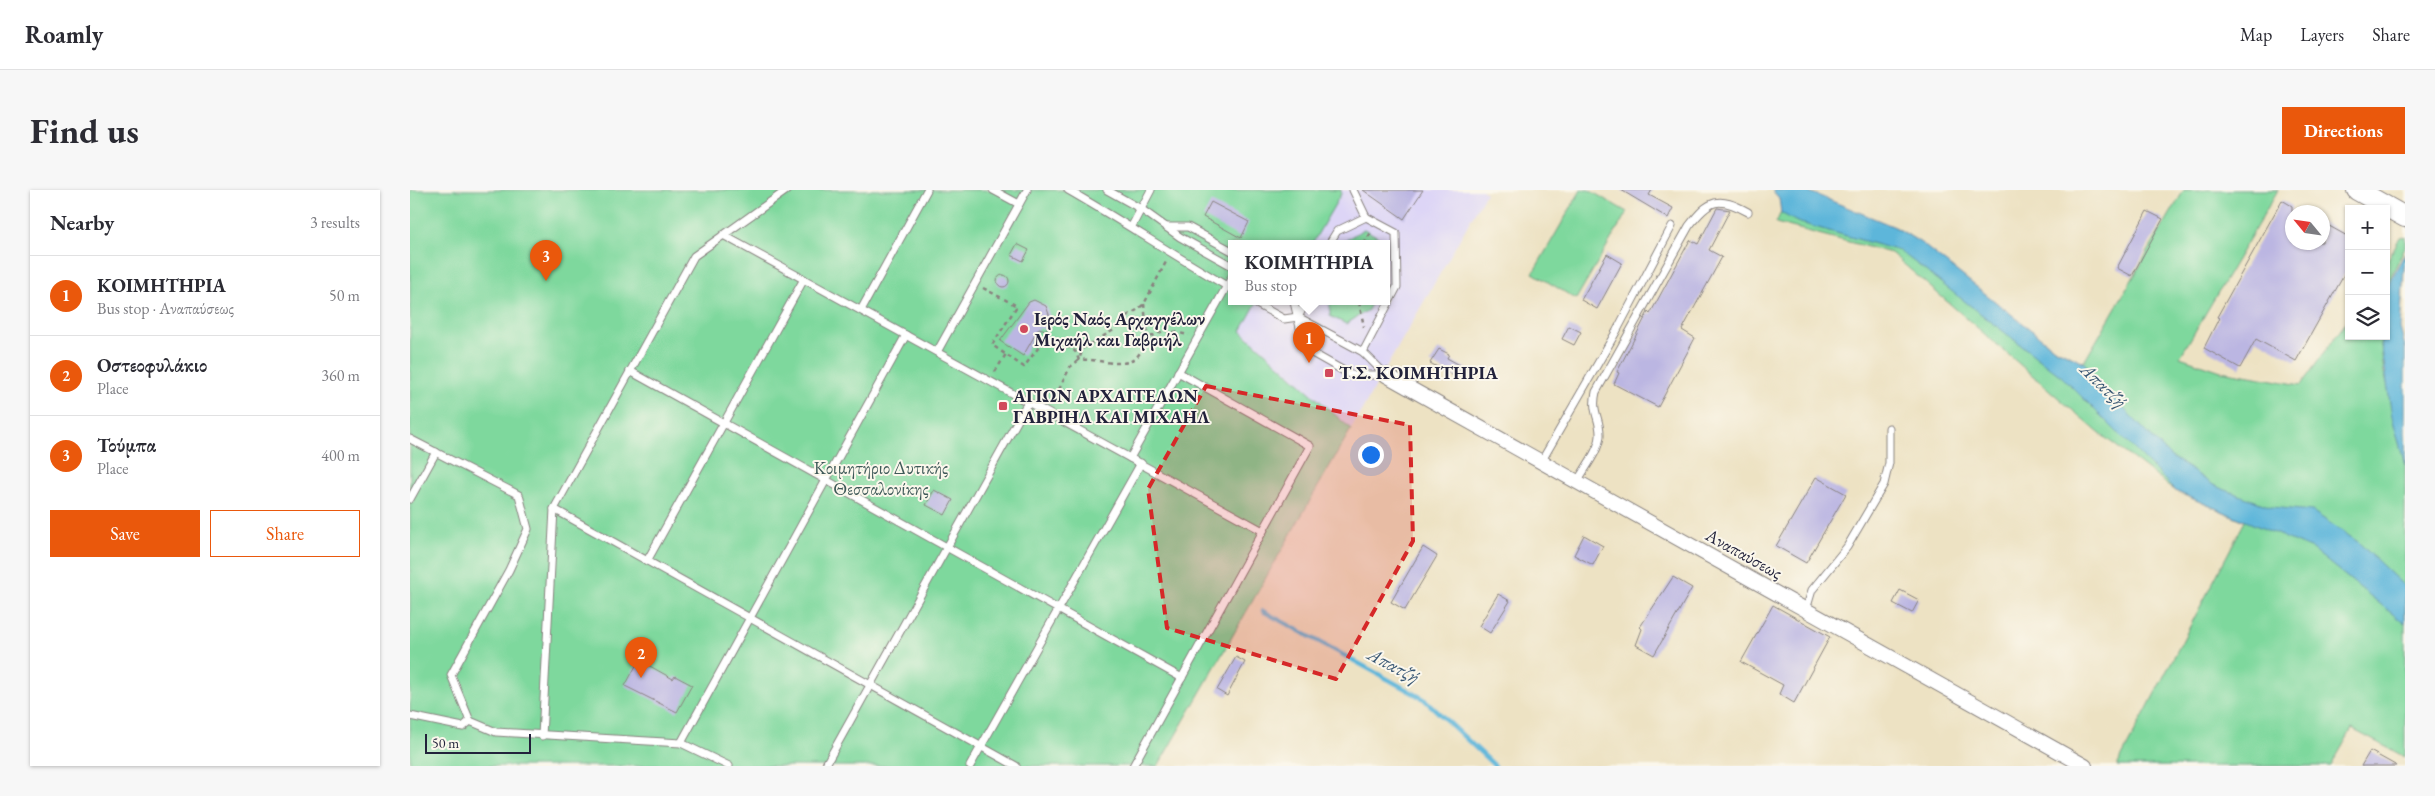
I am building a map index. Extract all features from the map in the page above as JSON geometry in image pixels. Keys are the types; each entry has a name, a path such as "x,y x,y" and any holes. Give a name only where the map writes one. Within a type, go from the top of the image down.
{"main road":[{"path":"2357,190 2405,217"}],"street":[{"name":"Αναπαύσεως","path":"1386,375 2084,766"}],"lane":[{"path":"542,736 554,509 694,256 787,190"},
{"path":"861,310 927,190"},
{"path":"993,190 1019,204"},
{"path":"937,352 1027,190"},
{"path":"1068,190 1132,226 1170,254 1228,287"},
{"path":"1107,190 1228,264"},
{"path":"1132,226 1152,190"},
{"path":"1353,190 1366,216 1396,233 1397,287 1390,301"},
{"path":"1577,482 1598,444 1600,434 1594,413 1596,392 1689,226 1707,206 1718,200 1748,212"},
{"path":"1331,240 1337,231 1366,216"},
{"path":"1541,462 1616,332 1672,226"},
{"path":"1166,227 1188,227 1228,249"},
{"path":"724,235 1263,531"},
{"path":"647,561 804,279"},
{"path":"1130,458 1197,338 1228,290"},
{"path":"1258,305 1284,320 1298,317 1363,352 1386,375"},
{"path":"1295,305 1305,350 1351,375 1386,375"},
{"path":"1298,317 1304,305"},
{"path":"1363,352 1388,305"},
{"path":"681,743 906,335"},
{"path":"630,371 1182,678"},
{"path":"1133,766 1310,446 1178,372"},
{"path":"825,766 1028,402"},
{"path":"1806,610 1812,590 1847,547 1884,484 1889,464 1889,428"},
{"path":"410,439 519,495 528,529 509,570 452,675 470,721 496,732 681,743 729,766"},
{"path":"410,499 436,452"},
{"path":"970,766 1140,464"},
{"path":"554,509 1016,766"},
{"path":"410,716 463,727 470,721"}],"path":[{"path":"1366,240 1377,223"},
{"path":"1080,360 1083,348 1114,330 1124,317 1144,304 1170,254"},
{"path":"974,284 1017,306 992,344 1024,367 1047,336 1076,351 1080,360"},
{"path":"1049,414 1052,402 1066,373 1070,367 1080,360 1089,359 1121,363 1132,361 1142,350 1148,338 1144,304"},
{"path":"1360,305 1368,343"},
{"path":"1148,338 1165,330 1197,338"},
{"path":"989,381 1006,354"}],"highlighted area":[{"path":"1206,386 1410,425 1413,541 1336,679 1167,628 1148,489"}],"shaded area":[{"path":"1323,190 1482,190 1486,193 1351,429 1241,331 1255,305 1390,305 1390,240 1292,240"}],"green space":[{"name":"Κοιμητήριο Δυτικής Θεσσαλονίκης","path":"410,190 1341,190 1341,194 1314,240 1228,240 1228,305 1255,305 1241,331 1351,429 1158,766 410,766"},
{"path":"1581,190 1589,190 1627,212 1576,299 1533,273"},
{"path":"2184,190 2278,190 2180,357 2221,371 2301,385 2345,324 2345,340 2380,340 2384,373 2405,437 2405,757 2352,729 2331,766 2117,766 2245,521 2177,492 2099,433 1891,253 1776,223 1786,201 1897,228 1916,240 2054,348 2084,362"},
{"path":"1364,229 1378,237 1378,240 1346,240"},
{"path":"2405,236 2405,247 2390,279 2390,256 2400,237"},
{"path":"1330,305 1370,305 1368,310 1346,324 1330,316"}],"water":[{"path":"1772,190 1805,190 1895,227 1921,243 2054,348 2084,362 2093,377 2170,456 2215,486 2271,507 2312,511 2358,542 2405,587 2405,624 2312,549 2177,492 2062,377 1900,251 1797,222 1781,213 1779,198"},
{"path":"2405,253 2400,328 2405,347 2405,465 2392,417 2381,340 2390,340 2390,281"}],"building":[{"path":"1363,190 1423,190 1404,219"},
{"path":"1621,190 1652,190 1649,195 1673,208 1668,218"},
{"path":"2282,200 2290,205 2285,205 2285,250 2330,250 2330,226 2345,235 2345,273 2296,361 2256,339 2240,368 2204,348 2219,318 2217,317"},
{"path":"1211,202 1249,222 1241,238 1203,217"},
{"path":"1717,208 1730,210 1709,250 1722,257 1682,330 1695,338 1658,407 1614,384 1619,373 1617,372 1648,312 1650,314 1690,240 1698,244"},
{"path":"2147,211 2163,219 2132,276 2117,268"},
{"path":"1017,244 1029,250 1023,261 1011,255"},
{"path":"1607,254 1622,263 1597,309 1581,300"},
{"path":"1003,275 1009,281 1003,287 997,281"},
{"name":"Ιερός Ναός Αρχαγγέλων Μιχαήλ και Γαβριήλ","path":"1034,300 1046,306 1051,320 1046,330 1039,328 1023,356 1000,341 1029,302"},
{"path":"1569,326 1581,332 1574,345 1562,339"},
{"path":"1439,349 1449,354 1447,358 1467,369 1461,380 1430,363"},
{"path":"1816,477 1846,494 1806,563 1776,546"},
{"path":"934,490 953,500 945,515 926,505"},
{"path":"1584,535 1603,546 1593,565 1574,555"},
{"path":"1423,547 1437,556 1405,610 1391,602"},
{"path":"1673,577 1692,588 1654,655 1636,645 1642,629 1640,627"},
{"path":"1900,590 1919,600 1912,613 1893,603"},
{"path":"1498,594 1510,601 1490,633 1479,626"},
{"path":"1773,605 1830,637 1794,703 1779,694 1783,685 1741,662"},
{"path":"1236,657 1245,662 1227,696 1217,690"},
{"path":"639,660 673,679 675,676 692,685 677,712 625,686"},
{"path":"2370,751 2397,766 2361,766"}],"waterway":[{"name":"Απατζή","path":"1263,611 1424,699 1495,766"}],"place":[{"name":"Τούμπα","path":"546,281"},
{"name":"Ιερός Ναός Αρχαγγέλων Μιχαήλ και Γαβριήλ","path":"1024,329"},
{"name":"ΚΟΙΜΗΤΗΡΙΑ","path":"1309,363"},
{"name":"Τ.Σ. ΚΟΙΜΗΤΗΡΙΑ","path":"1329,373"},
{"name":"ΑΓΙΩΝ ΑΡΧΑΓΓΕΛΩΝ ΓΑΒΡΙΗΛ ΚΑΙ ΜΙΧΑΗΛ","path":"1003,406"},
{"name":"Οστεοφυλάκιο","path":"641,678"}]}
